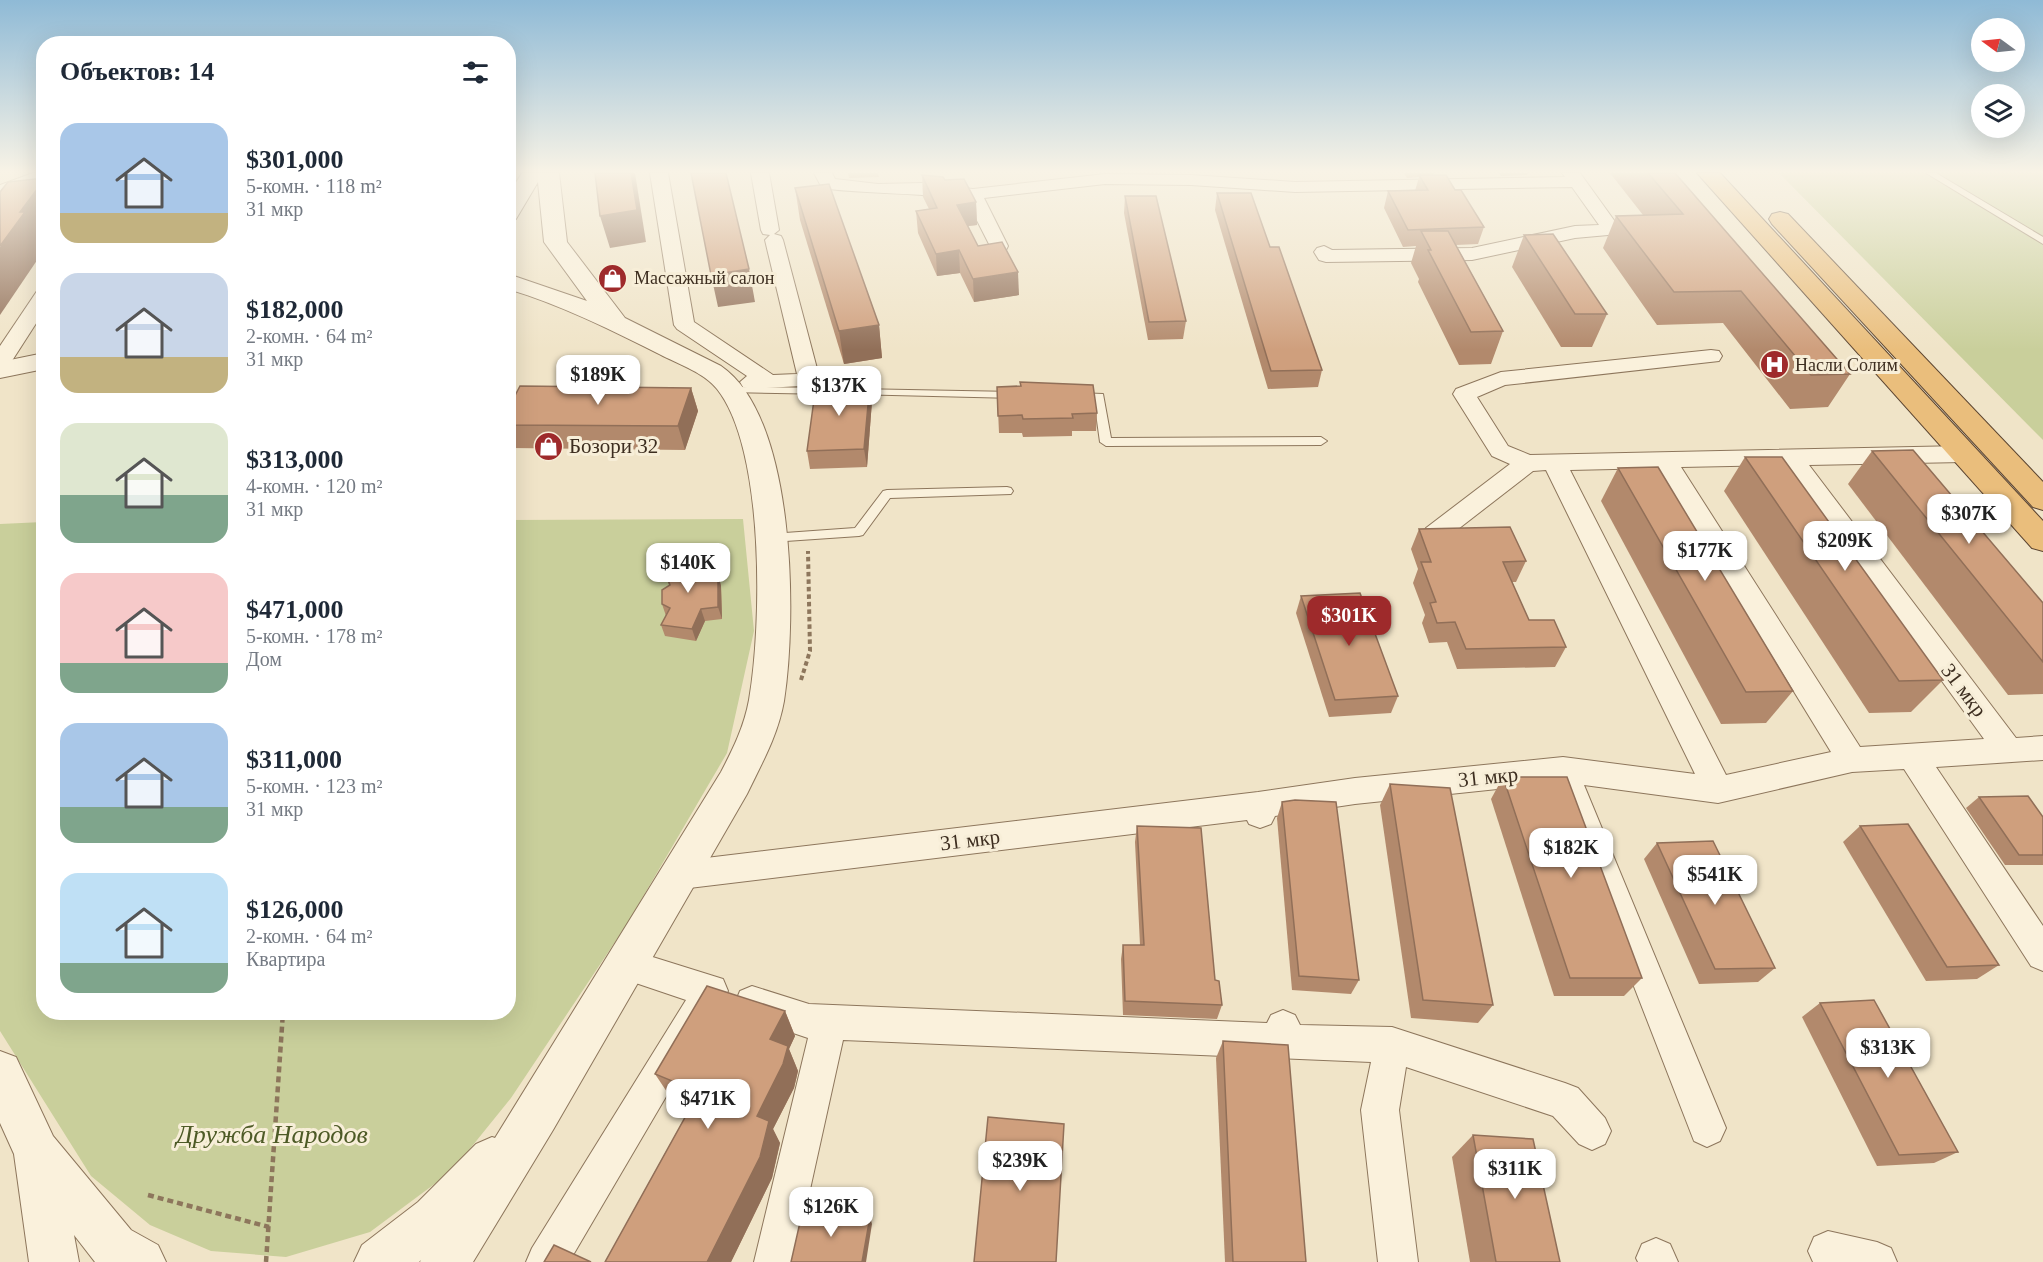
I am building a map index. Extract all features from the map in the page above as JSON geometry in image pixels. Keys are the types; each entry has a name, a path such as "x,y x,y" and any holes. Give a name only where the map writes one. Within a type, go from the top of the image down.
{"highway":[{"path":"1762,232 2043,540"},
{"path":"1792,232 2043,500"}],"street":[{"path":"555,232 556,242 618,324"},
{"path":"669,232 684,325 768,381"},
{"path":"730,386 768,381 809,380 771,232"},
{"path":"992,232 999,246"},
{"path":"1325,254 1472,254 1577,232"},
{"path":"445,1262 681,875 734,783 759,734 770,675 786,537 742,404 730,386 710,370 618,324 516,283"},
{"path":"0,362 36,307"},
{"path":"1711,356 1501,379 1464,394 1500,452 1527,463 1963,454"},
{"path":"0,370 36,363"},
{"name":"31 мкр","path":"1791,458 2008,748"},
{"path":"1664,460 1852,760"},
{"path":"1554,462 1718,790"},
{"path":"1435,534 1527,463"},
{"name":"31 мкр","path":"681,875 1259,810 1355,791 1563,770 1718,790 1852,760 2008,748 2043,748"},
{"path":"1912,756 2043,955"},
{"path":"1563,770 1707,1128"},
{"path":"627,965 808,1021 1284,1034 1392,1045 1565,1101 1592,1131"},
{"path":"546,1262 711,991"},
{"path":"774,1262 829,1022"},
{"path":"1392,1045 1380,1110 1398,1262"},
{"path":"0,1073 38,1152 114,1247 141,1262"},
{"path":"379,1262 435,1219 537,1114"},
{"path":"38,1152 54,1262"}],"lane":[{"path":"2028,232 2043,241"},
{"path":"1830,307 2043,547"},
{"path":"730,386 1028,395"},
{"path":"1064,395 1099,396 1106,442 1321,441"},
{"path":"786,537 859,532 887,494 1007,491"}],"path":[{"path":"786,537 808,551 810,651 801,681"},
{"path":"266,1262 282,1020"},
{"path":"148,1195 269,1227"}],"green space":[{"path":"1837,232 2043,232 2043,440"},
{"name":"Дружба Народов","path":"743,519 754,631 727,753 627,924 511,1098 452,1171 370,1232 286,1257 211,1251 150,1225 91,1176 0,1031 0,524 36,522 36,1020 516,1020 516,520"}],"building":[{"path":"0,232 10,232 0,246"},
{"path":"703,232 740,232 749,269 711,275"},
{"path":"809,232 846,232 879,325 839,331"},
{"path":"926,232 971,232 978,246 1002,242 1018,272 973,279 959,250 936,254"},
{"path":"1132,232 1165,232 1186,321 1149,322"},
{"path":"1229,232 1265,232 1270,247 1279,247 1322,370 1271,371"},
{"path":"1421,232 1448,232 1503,331 1471,332 1428,250 1431,250"},
{"path":"1628,232 1726,232 1850,374 1811,375 1741,291 1674,292"},
{"path":"1553,234 1607,314 1575,314 1524,235"},
{"path":"1020,382 1093,385 1097,413 1072,414 1073,418 1023,419 1022,415 998,416 997,387 1021,386"},
{"path":"870,383 864,449 807,451 816,385"},
{"path":"520,386 691,388 678,426 516,425 516,394"},
{"path":"1913,450 2043,603 2043,662 1872,451"},
{"path":"1745,457 1782,457 1943,680 1899,681"},
{"path":"1658,467 1793,691 1746,692 1618,468"},
{"path":"1510,527 1526,561 1503,562 1529,620 1554,620 1566,647 1466,649 1455,622 1437,623 1430,603 1436,602 1421,562 1431,562 1419,529"},
{"path":"693,559 701,576 718,574 718,607 701,609 692,629 661,625 670,608 662,604 662,590 670,585 664,569"},
{"path":"1360,593 1398,696 1335,700 1301,596"},
{"path":"1503,777 1567,777 1642,978 1570,978"},
{"path":"1390,784 1450,788 1493,1005 1423,1000"},
{"path":"2028,796 2043,817 2043,855 2019,855 1979,797"},
{"path":"1295,800 1336,802 1359,980 1299,976 1282,802"},
{"path":"1908,824 1999,965 1947,967 1860,826"},
{"path":"1137,826 1201,828 1215,980 1219,981 1222,1005 1125,1001 1123,945 1144,945"},
{"path":"1713,841 1775,968 1715,969 1657,843"},
{"path":"707,986 785,1011 770,1039 788,1046 783,1064 757,1116 769,1121 760,1157 707,1262 605,1262 699,1092 655,1074"},
{"path":"1874,1000 1958,1152 1899,1155 1820,1003"},
{"path":"1223,1041 1288,1045 1306,1262 1233,1262"},
{"path":"988,1117 1064,1124 1056,1262 974,1262"},
{"path":"1473,1135 1533,1139 1560,1262 1496,1262"},
{"path":"803,1209 870,1217 862,1262 791,1262"},
{"path":"554,1245 591,1262 544,1262"}],"place":[{"name":"Массажный салон","path":"613,278"},
{"name":"Насли Солим","path":"1774,365"},
{"name":"Бозори 32","path":"548,446"}]}
